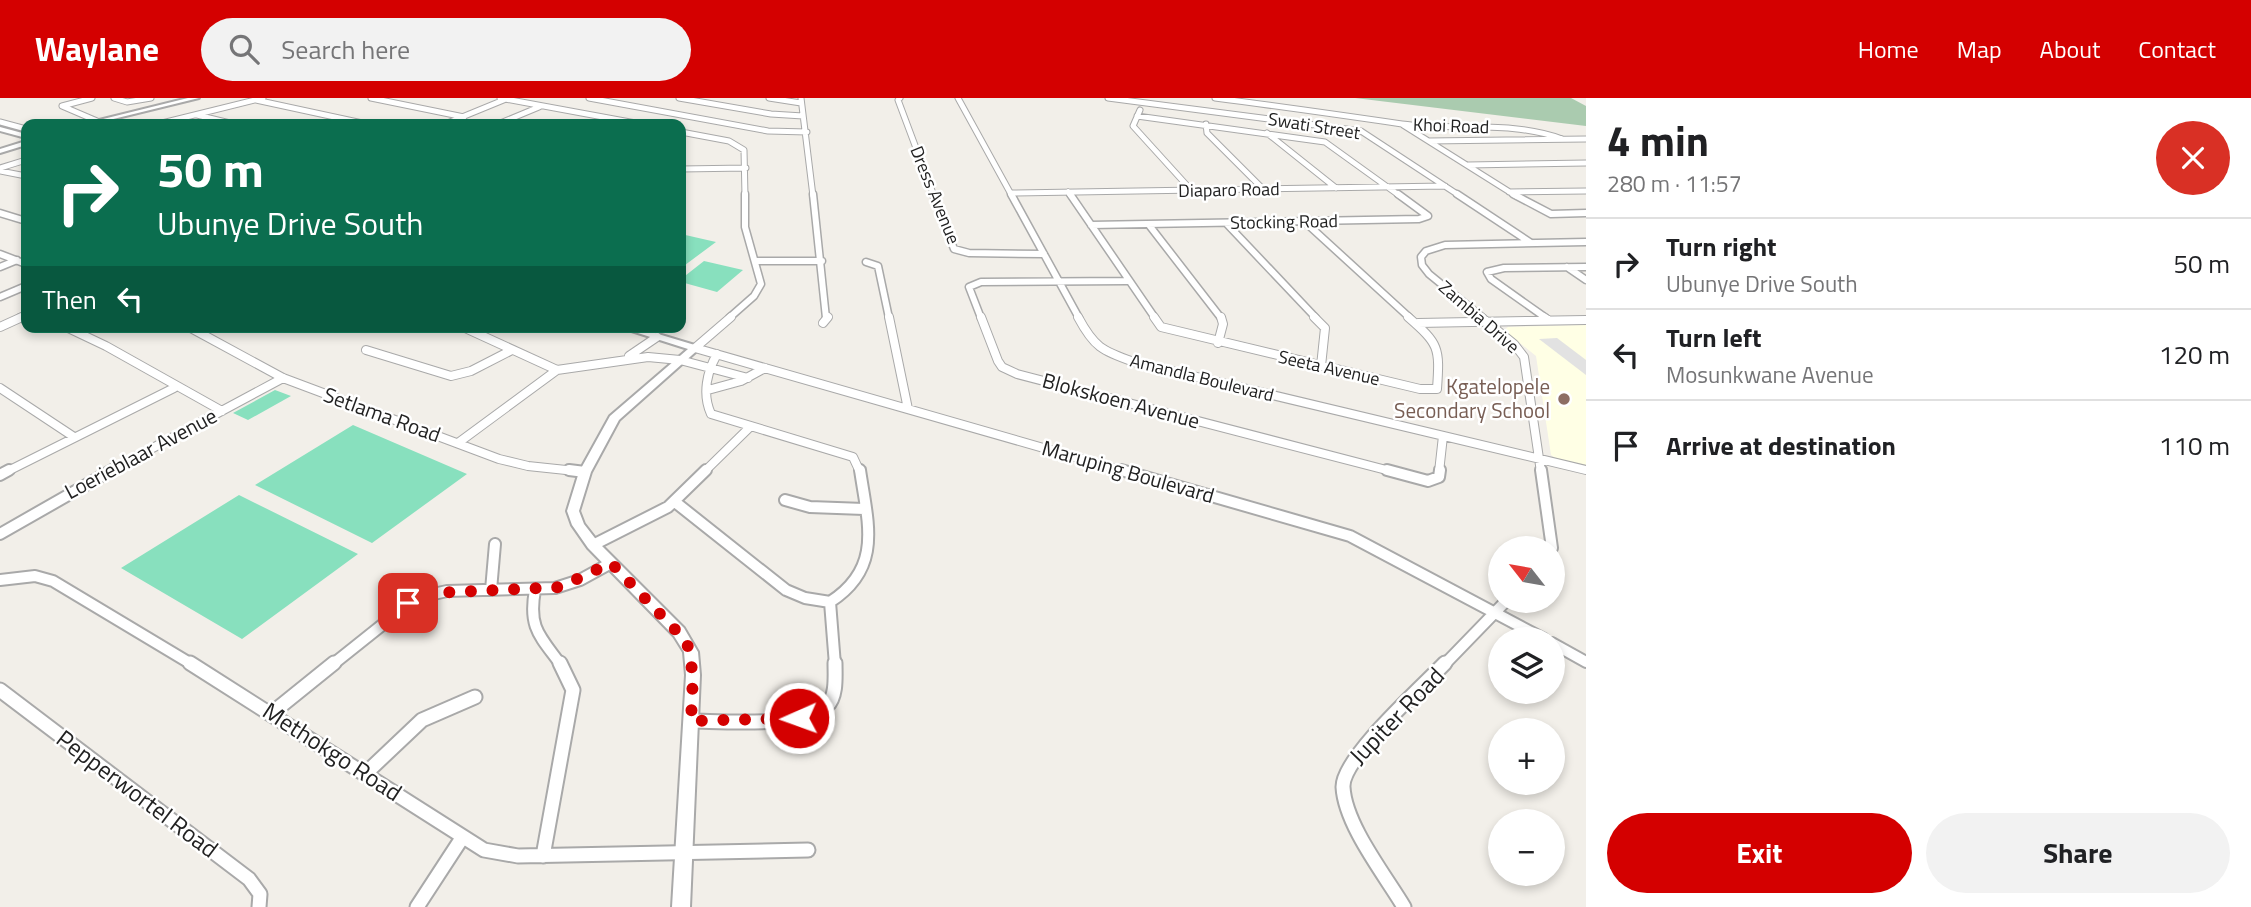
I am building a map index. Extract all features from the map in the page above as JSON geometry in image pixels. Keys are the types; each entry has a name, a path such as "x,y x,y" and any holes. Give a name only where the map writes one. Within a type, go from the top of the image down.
{"street":[{"path":"92,98 62,107 92,119"},
{"path":"114,98 127,102 151,98"},
{"path":"106,119 196,98"},
{"path":"179,119 264,98"},
{"path":"371,98 464,117"},
{"path":"459,119 505,98 613,119"},
{"path":"589,98 772,131 807,131"},
{"path":"679,98 803,116"},
{"path":"703,119 737,98"},
{"path":"769,98 801,101 807,131 828,316 823,323"},
{"name":"Dress Avenue","path":"900,98 898,100 954,249 969,253 1044,254"},
{"name":"Amandla Boulevard","path":"958,98 1090,339 1109,354 1586,470"},
{"name":"Swati Street","path":"1108,98 1146,100 1358,130 1531,244"},
{"path":"1189,108 1195,98"},
{"name":"Khoi Road","path":"1215,98 1370,117 1403,124 1479,125 1548,134 1562,139"},
{"path":"257,100 344,119"},
{"path":"1146,100 1133,126 1192,191"},
{"path":"510,119 541,106"},
{"path":"195,115 212,119"},
{"path":"1137,116 1329,143 1389,187"},
{"path":"0,122 21,128"},
{"path":"1206,124 1207,133 1264,190"},
{"path":"1403,124 1543,212 1586,213"},
{"path":"0,129 21,135"},
{"path":"1267,133 1336,188"},
{"path":"681,907 693,675 687,642 593,545 578,525 573,511 585,472 620,411 695,348 759,289 761,278 745,227 746,154 741,147 686,134"},
{"path":"1427,141 1586,139"},
{"path":"0,151 21,145"},
{"path":"0,170 21,162"},
{"path":"1465,165 1586,163"},
{"path":"686,169 746,168"},
{"path":"0,170 21,175"},
{"name":"Diaparo Road","path":"1012,193 1446,186"},
{"name":"Stocking Road","path":"1091,225 1427,217 1389,187"},
{"path":"1509,192 1586,191"},
{"name":"Seeta Avenue","path":"1068,192 1161,327 1218,343 1420,389 1437,389 1438,346 1418,323 1305,222"},
{"path":"0,213 21,219"},
{"path":"1227,223 1325,328 1321,366"},
{"path":"1149,225 1221,317 1223,324 1218,343"},
{"name":"Zambia Drive","path":"1551,536 1524,357 1487,321 1429,274 1422,265 1421,257 1426,251 1445,245 1586,242"},
{"path":"0,254 21,262"},
{"path":"0,267 21,258"},
{"path":"756,261 822,261"},
{"path":"866,262 878,266 882,278 892,344 908,409"},
{"path":"1567,267 1586,280"},
{"path":"1548,320 1492,279 1487,272 1504,268 1586,267"},
{"name":"Blokskoen Avenue","path":"1127,281 981,282 970,285 998,361 1005,369 1428,481 1439,477 1443,436"},
{"path":"0,297 21,288"},
{"path":"0,327 21,317"},
{"path":"1418,323 1586,320"},
{"path":"79,333 99,342 174,388 222,411"},
{"name":"Setlama Road","path":"199,333 284,378 513,463 585,472"},
{"path":"475,333 557,370"},
{"path":"644,333 695,348"},
{"path":"626,357 657,337"},
{"name":"Maruping Boulevard","path":"695,348 1350,536 1488,608"},
{"path":"366,350 450,376 471,371 510,351"},
{"path":"674,502 786,590 805,598 830,602 855,585 866,569 868,554 859,465 853,457 750,428 718,417 708,410 710,367 717,354"},
{"path":"458,443 557,370 626,357 680,360 748,378"},
{"path":"708,390 748,378 765,368"},
{"name":"Loerieblaar Avenue","path":"0,534 25,517 284,378"},
{"path":"0,388 74,437"},
{"path":"0,475 174,388"},
{"path":"593,545 674,502 750,428"},
{"path":"785,500 810,507 864,509"},
{"path":"491,590 495,544"},
{"path":"272,713 408,603 434,593 536,590 570,584 611,563"},
{"name":"Methokgo Road","path":"0,580 35,576 53,581 272,713 462,838 499,854 543,856 808,850"},
{"path":"536,590 531,605 532,627 569,676 573,691 543,856"},
{"path":"691,721 799,718 823,711 829,705 834,688 830,602"},
{"name":"Jupiter Road","path":"1404,907 1351,813 1343,789 1345,771 1353,758 1495,613"},
{"name":"Maruping Boulevard","path":"1498,613 1523,627"},
{"path":"1565,650 1586,662"},
{"name":"Pepperwortel Road","path":"0,690 249,879 260,894 259,907"},
{"path":"366,773 422,720 475,697"},
{"path":"417,907 462,838"}],"shaded area":[{"path":"1355,98 1571,98 1586,106 1586,126"},
{"name":"Kgatelopele Secondary School","path":"1586,325 1586,468 1560,461 1551,455 1536,356 1504,330 1508,327"},
{"path":"1557,338 1586,360 1586,375 1539,339"}],"green space":[{"path":"686,235 716,242 686,264"},
{"path":"704,261 743,270 717,292 686,283 686,275"},
{"path":"275,390 291,396 248,420 233,413"},
{"path":"353,425 467,474 372,543 255,485"},
{"path":"239,495 358,554 242,639 121,568"}],"place":[{"name":"Kgatelopele Secondary School","path":"1564,399"}],"route":[{"path":"408,603 434,593 547,590 592,575 611,563 687,642 691,652 693,675 691,721 799,718"}]}
